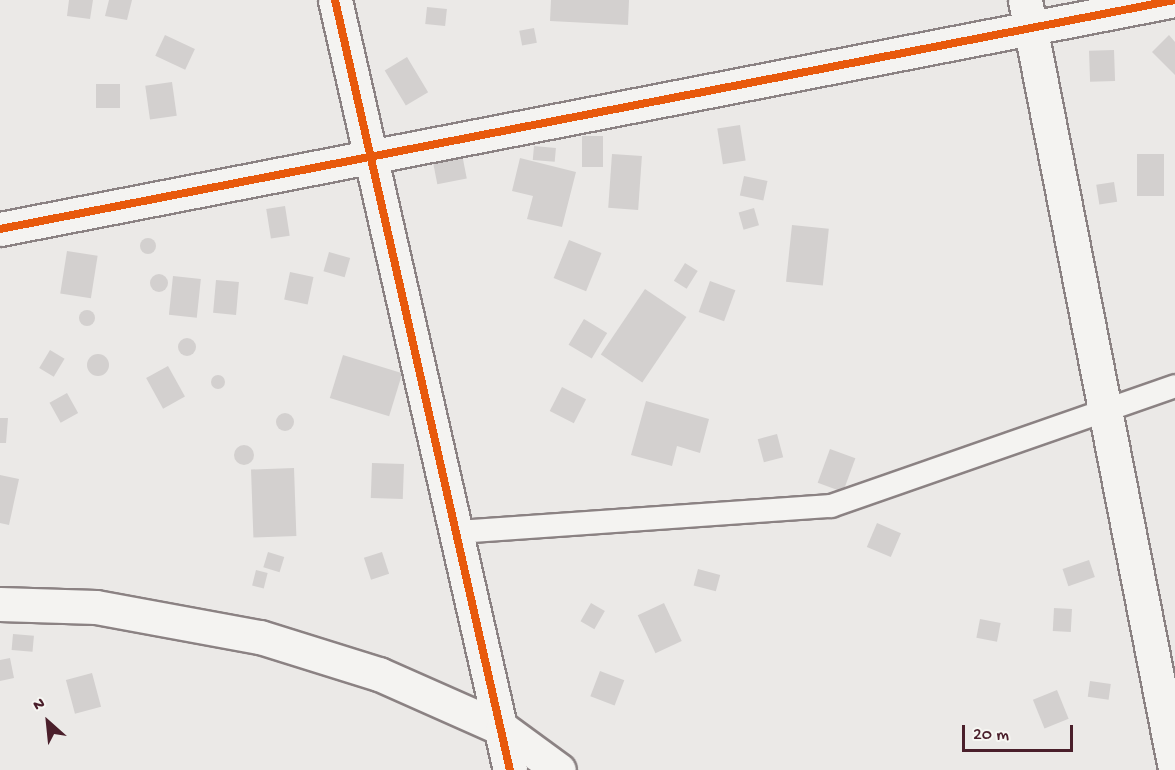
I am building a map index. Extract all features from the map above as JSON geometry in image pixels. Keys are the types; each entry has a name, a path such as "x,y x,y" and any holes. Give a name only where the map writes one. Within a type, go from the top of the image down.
{"street":[{"path":"335,0 503,729 510,770"},
{"path":"0,229 372,159 1028,14 1175,0"},
{"path":"1028,14 1175,769"},
{"path":"0,604 96,607 261,637 379,674 503,729 559,770"}],"lane":[{"path":"458,532 831,506 1106,412 1175,386"}],"building":[{"path":"69,0 93,0 90,19 67,16"},
{"path":"109,0 132,0 127,20 105,16"},
{"path":"551,0 629,0 628,25 550,21"},
{"path":"427,7 447,9 445,26 425,24"},
{"path":"534,28 537,43 522,46 519,31"},
{"path":"165,35 195,49 185,70 155,56"},
{"path":"1169,35 1175,42 1175,75 1152,52"},
{"path":"1114,50 1115,81 1090,82 1089,51"},
{"path":"407,57 428,92 406,106 385,70"},
{"path":"172,82 177,116 150,119 145,86"},
{"path":"96,84 120,84 120,108 96,108"},
{"path":"740,125 746,161 723,164 717,129"},
{"path":"582,136 603,136 603,167 582,167"},
{"path":"534,146 556,148 555,162 533,160"},
{"path":"462,154 467,179 437,184 433,160"},
{"path":"612,154 642,156 638,210 608,208"},
{"path":"1137,154 1164,154 1164,196 1137,196"},
{"path":"520,158 576,172 562,227 527,219 533,196 512,191"},
{"path":"744,176 767,181 763,201 740,196"},
{"path":"1114,182 1117,202 1099,205 1096,185"},
{"path":"285,206 290,236 271,239 266,209"},
{"path":"754,208 759,225 744,230 739,212"},
{"path":"792,225 829,229 823,286 786,282"},
{"path":"145,238 151,238 156,246 154,252 145,254 140,249 140,243"},
{"path":"569,240 601,253 586,291 554,278"},
{"path":"67,251 98,256 91,298 60,293"},
{"path":"329,252 350,258 345,277 323,271"},
{"path":"685,263 698,271 687,289 674,281"},
{"path":"290,272 313,277 308,304 284,299"},
{"path":"159,274 165,277 168,283 165,289 159,292 153,289 150,283 153,277"},
{"path":"173,276 201,279 197,318 169,315"},
{"path":"216,280 239,282 236,315 213,313"},
{"path":"710,281 735,290 724,321 699,312"},
{"path":"645,289 686,317 642,382 601,354"},
{"path":"87,310 95,318 87,326 79,318"},
{"path":"584,319 607,333 592,359 569,345"},
{"path":"187,338 193,341 196,347 193,353 187,356 181,353 178,347 181,341"},
{"path":"50,350 65,359 54,377 39,368"},
{"path":"98,354 106,357 109,365 106,373 98,376 90,373 87,365 90,357"},
{"path":"343,355 402,373 389,416 330,398"},
{"path":"168,366 185,397 163,409 146,378"},
{"path":"215,375 221,375 225,382 221,389 215,389 211,385 211,379"},
{"path":"562,387 586,399 574,423 550,411"},
{"path":"67,393 78,413 61,423 50,403"},
{"path":"646,401 709,419 700,453 677,446 672,466 631,455"},
{"path":"281,413 289,413 294,418 292,429 281,431 276,426 276,418"},
{"path":"0,418 8,418 6,443 0,443"},
{"path":"777,434 783,457 764,462 758,439"},
{"path":"244,445 251,448 254,455 251,462 244,465 237,462 234,455 237,448"},
{"path":"830,449 855,458 843,492 818,483"},
{"path":"372,463 404,464 403,499 371,498"},
{"path":"294,468 296,536 253,537 251,470"},
{"path":"0,475 19,479 9,525 0,523"},
{"path":"877,523 901,533 891,557 867,547"},
{"path":"268,552 284,557 280,572 263,567"},
{"path":"382,552 389,574 371,580 364,558"},
{"path":"1089,560 1095,577 1068,586 1063,569"},
{"path":"698,569 720,575 716,591 694,585"},
{"path":"256,570 268,573 264,588 252,586"},
{"path":"591,603 605,611 594,629 580,621"},
{"path":"664,603 682,641 655,653 638,615"},
{"path":"1054,608 1072,609 1071,632 1053,631"},
{"path":"980,619 1001,623 997,642 976,638"},
{"path":"13,634 34,636 33,652 12,650"},
{"path":"10,658 14,678 0,681 0,660"},
{"path":"600,671 624,680 615,706 590,696"},
{"path":"92,673 101,707 75,714 66,680"},
{"path":"1090,681 1111,684 1109,700 1088,697"},
{"path":"1057,690 1069,719 1045,728 1033,700"}],"cycle path":[{"path":"335,0 510,770"},
{"path":"0,229 1175,0"}]}
